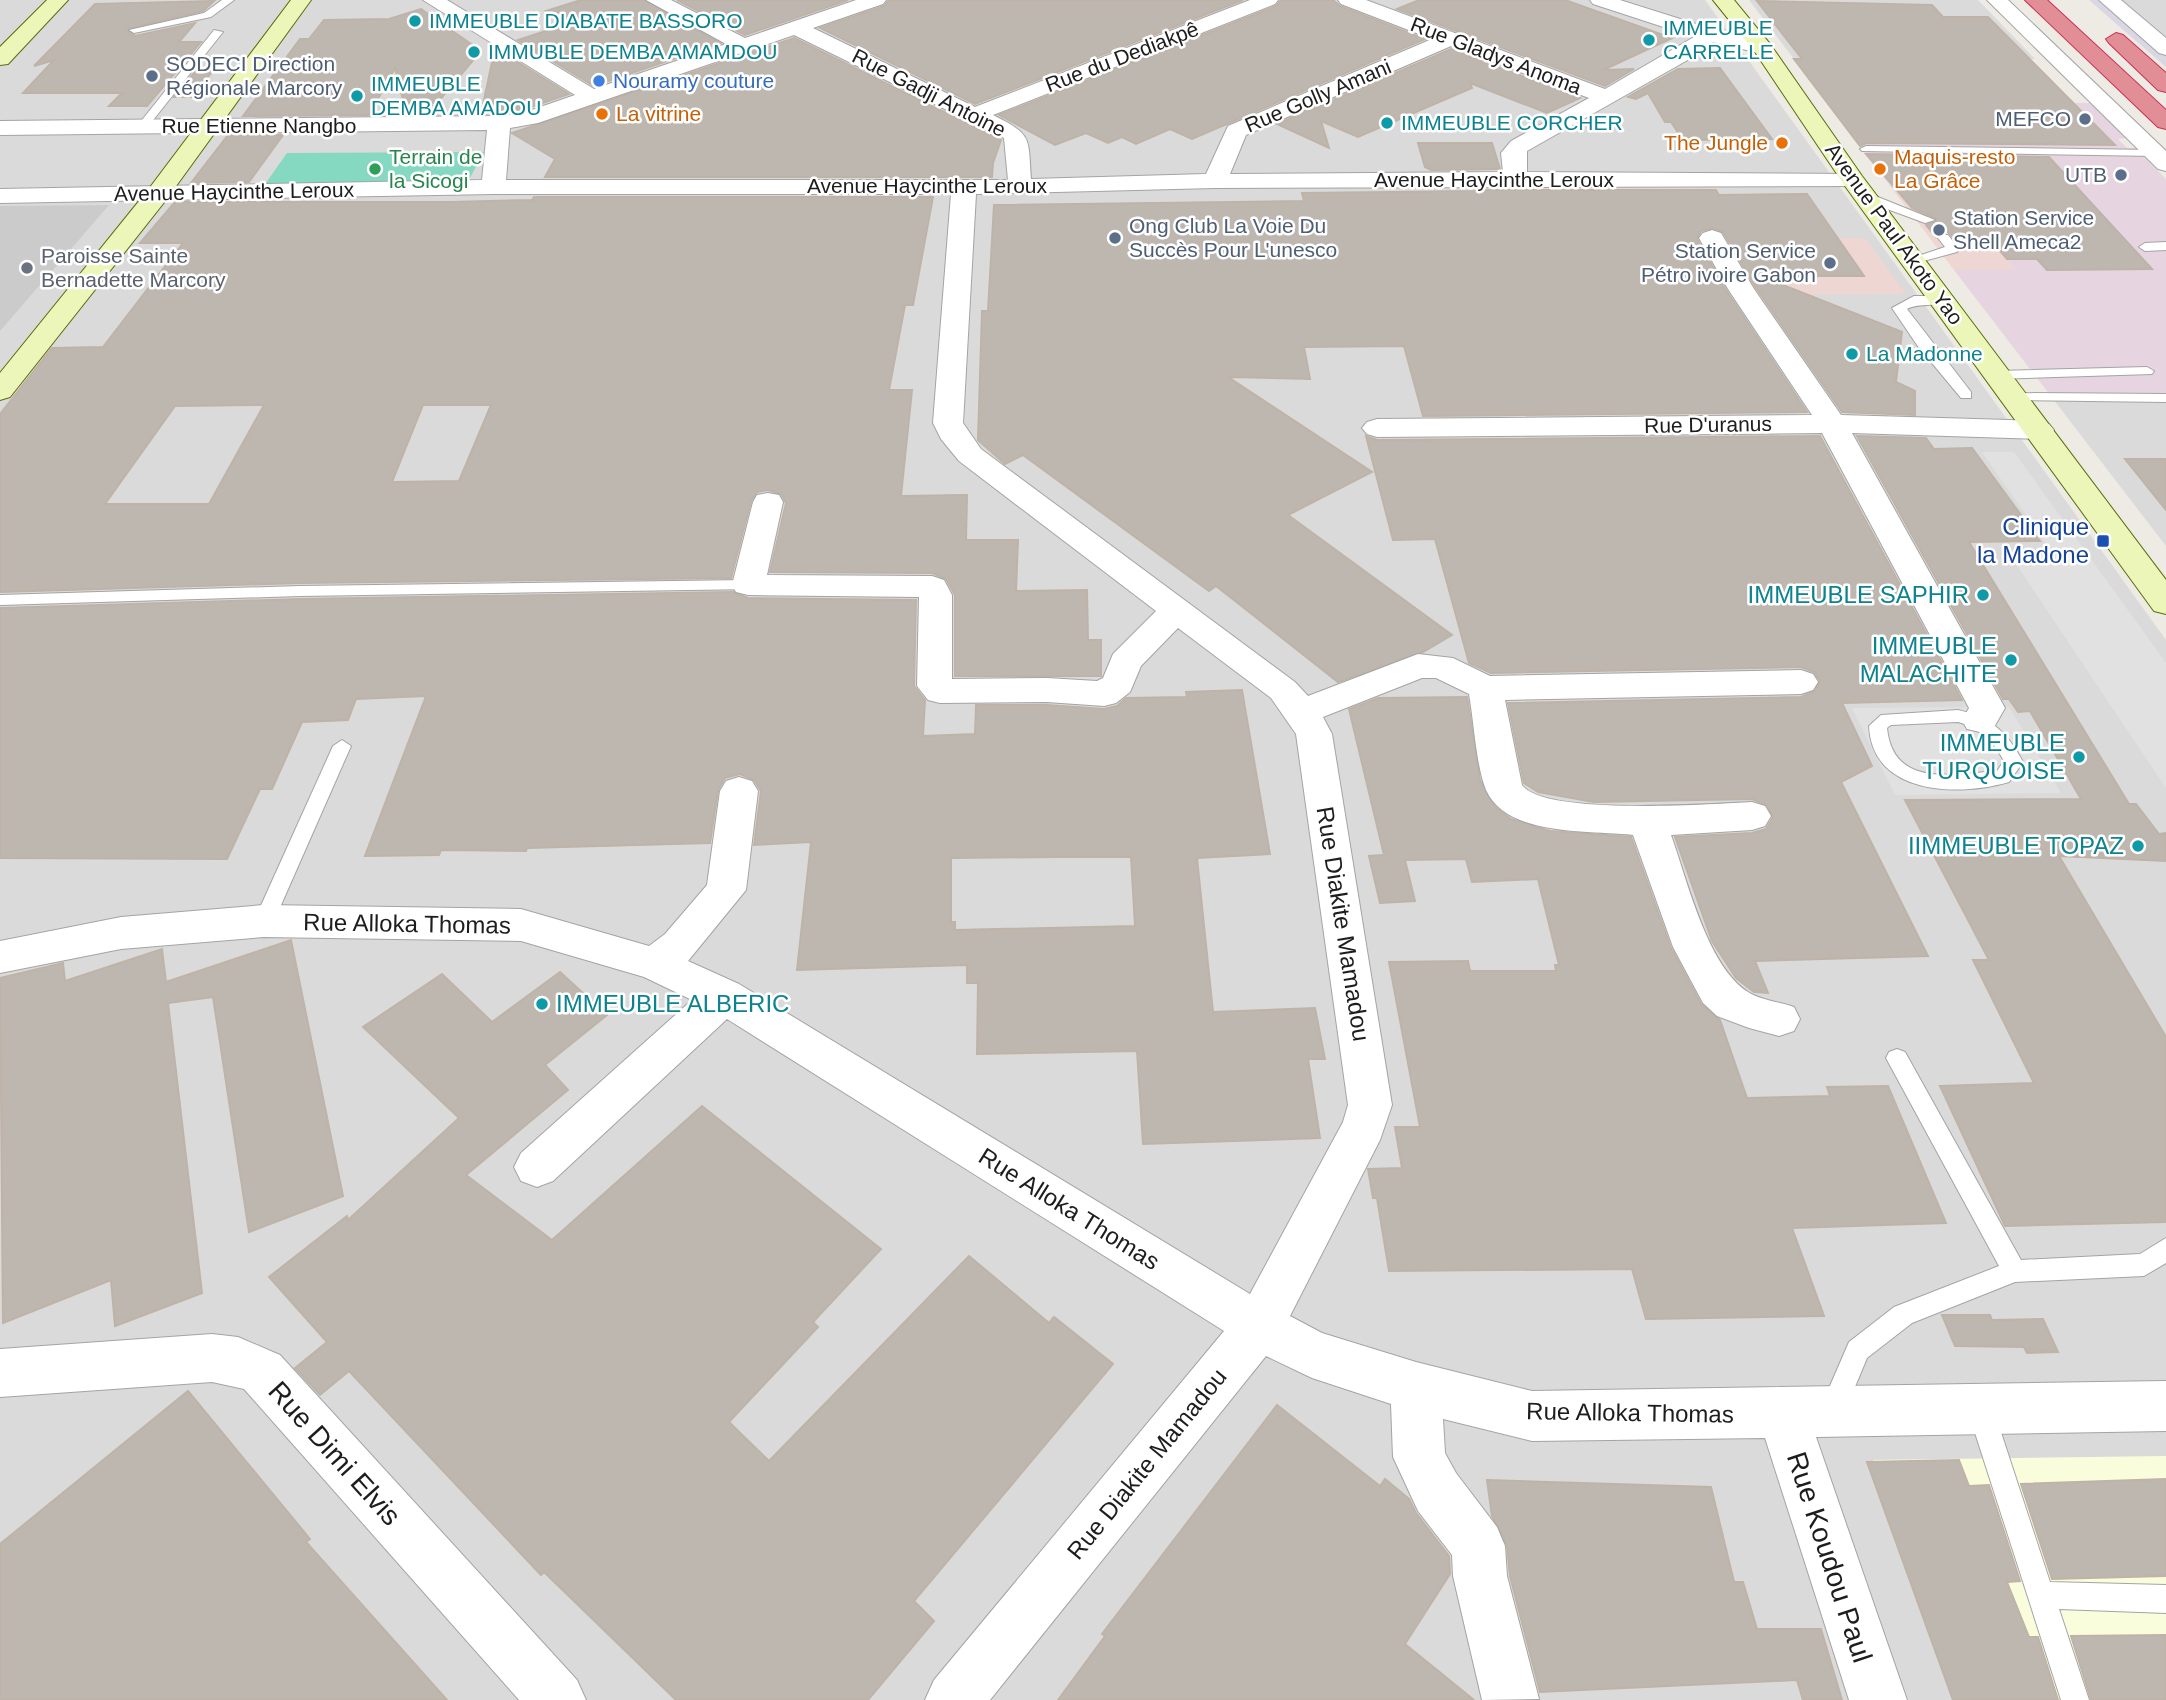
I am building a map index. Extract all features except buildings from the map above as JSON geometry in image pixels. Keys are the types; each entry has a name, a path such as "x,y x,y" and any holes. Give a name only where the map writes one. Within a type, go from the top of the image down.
{"highway":[{"path":"2035,0 2166,122"},
{"path":"2101,25 2166,85"}],"street":[{"path":"0,59 58,0"},
{"path":"0,391 157,195 301,0"},
{"path":"433,0 591,96"},
{"path":"656,0 744,44"},
{"name":"Rue Etienne Nangbo","path":"0,128 499,123 530,118 876,0"},
{"name":"Rue du Dediakpê","path":"976,114 1268,0"},
{"name":"Rue Gladys Anoma","path":"1348,0 1606,97"},
{"path":"1600,0 1709,35 1763,48"},
{"name":"Avenue Paul Akoto Yao","path":"1723,0 1763,48 1859,188 2166,603"},
{"path":"1997,0 2161,158"},
{"path":"2109,0 2166,49"},
{"name":"Rue Gadji Antoine","path":"797,27 1013,134 1017,142 1020,187"},
{"path":"1516,178 1513,153 1519,146 1693,49 1709,35"},
{"name":"Rue Golly Amani","path":"1215,181 1236,131 1449,39"},
{"path":"493,187 499,123"},
{"name":"Avenue Haycinthe Leroux","path":"0,196 493,187 1020,187 1215,181 1516,178 1859,188"},
{"name":"Rue Diakite Mamadou","path":"954,1700 1258,1326 1364,1126 1370,1105 1314,734 1303,712 1283,690 970,455 956,439 948,423 964,187"},
{"path":"1712,239 1741,289 1832,424 1987,708 1980,720"},
{"name":"Rue D'uranus","path":"1377,428 1832,424 2039,430"},
{"path":"768,502 748,584 932,587 936,595 934,686 940,691 1047,690 1104,694 1118,684 1125,662 1176,611"},
{"path":"1303,712 1418,666 1441,666 1485,688 1801,682"},
{"path":"1485,688 1504,788 1513,801 1531,811 1648,822 1752,816"},
{"path":"655,964 679,946 726,890 739,791"},
{"path":"1648,822 1697,956 1718,992 1734,1005 1779,1019"},
{"name":"Rue Alloka Thomas","path":"0,957 121,933 264,921 521,925 655,964 724,996 1258,1326 1312,1354 1416,1388 1532,1416 2166,1406"},
{"path":"537,1167 724,996"},
{"name":"Rue Dimi Elvis","path":"0,1373 212,1358 238,1361 262,1372 557,1700"},
{"path":"1416,1388 1419,1457 1437,1492 1478,1546 1480,1576 1510,1699"},
{"name":"Rue Koudou Paul","path":"1807,1413 1878,1700"}],"lane":[{"path":"134,30 207,15 229,0"},
{"path":"142,127 218,33"},
{"path":"1866,149 2161,158"},
{"path":"1859,188 1929,220"},
{"path":"1914,262 1953,249 1944,238"},
{"path":"2145,247 2166,246"},
{"path":"1941,300 1914,300 1899,308 1922,342 1966,395"},
{"path":"1997,375 2147,371"},
{"path":"2014,397 2166,398"},
{"path":"0,600 314,591 748,584"},
{"path":"1958,716 1980,720 2001,738 2014,762 2002,777 1926,782 1909,777 1893,765 1878,739 1878,726 1887,719 1958,716"},
{"path":"264,921 342,746"},
{"path":"1897,1058 2015,1271"},
{"path":"1807,1413 1858,1350 1903,1315 2015,1271 2144,1265 2166,1249"},
{"path":"1980,1410 2075,1700"},
{"path":"2040,1595 2166,1599"}],"shaded area":[{"path":"0,0 1705,0 2166,640 2166,1700 0,1700"},
{"path":"1749,0 1978,0 2035,59 1794,59"},
{"path":"2089,0 2098,0 2166,58 2166,67"},
{"path":"2095,0 2166,0 2166,61"},
{"path":"1794,59 2028,59 2074,103 2091,103 2126,138 2118,139 2127,148 2135,148 2166,179 2166,395 2050,395 1954,270 2015,269 1954,195 1897,195"},
{"path":"1897,195 1954,195 2016,270 1954,270"},
{"name":"Paroisse Sainte Bernadette Marcory","path":"109,205 0,331 0,206"},
{"path":"1865,238 1906,294 1754,295 1721,239"},
{"path":"2050,395 2166,395 2166,546"},
{"path":"1982,452 2014,452 2166,663 2166,788 2008,552 2051,551"},
{"path":"2009,707 2061,793 1895,795 1852,708"},
{"path":"2166,1456 2166,1700 1957,1700 1873,1460"}],"green space":[{"name":"Terrain de la Sicogi","path":"484,152 466,185 263,187 287,153"}],"place":[{"name":"IMMEUBLE DIABATE BASSORO","path":"415,21"},
{"name":"IMMEUBLE CARRELLE","path":"1649,40"},
{"name":"IMMUBLE DEMBA AMAMDOU","path":"474,52"},
{"name":"SODECI Direction Régionale Marcory","path":"152,76"},
{"name":"Nouramy couture","path":"599,81"},
{"name":"IMMEUBLE DEMBA AMADOU","path":"357,96"},
{"name":"La vitrine","path":"602,114"},
{"name":"MEFCO","path":"2085,119"},
{"name":"IMMEUBLE CORCHER","path":"1387,123"},
{"name":"The Jungle","path":"1782,143"},
{"name":"Terrain de la Sicogi","path":"375,169"},
{"name":"Maquis-resto La Grâce","path":"1880,169"},
{"name":"UTB","path":"2121,175"},
{"name":"Station Service Shell Ameca2","path":"1939,230"},
{"name":"Ong Club La Voie Du Succès Pour L'unesco","path":"1115,238"},
{"name":"Station Service Pétro ivoire Gabon","path":"1830,263"},
{"name":"Paroisse Sainte Bernadette Marcory","path":"27,268"},
{"name":"La Madonne","path":"1852,354"},
{"name":"Clinique la Madone","path":"2103,541"},
{"name":"IMMEUBLE SAPHIR","path":"1983,595"},
{"name":"IMMEUBLE MALACHITE","path":"2011,660"},
{"name":"IMMEUBLE TURQUOISE","path":"2079,757"},
{"name":"IIMMEUBLE TOPAZ","path":"2138,846"},
{"name":"IMMEUBLE ALBERIC","path":"542,1004"}]}
